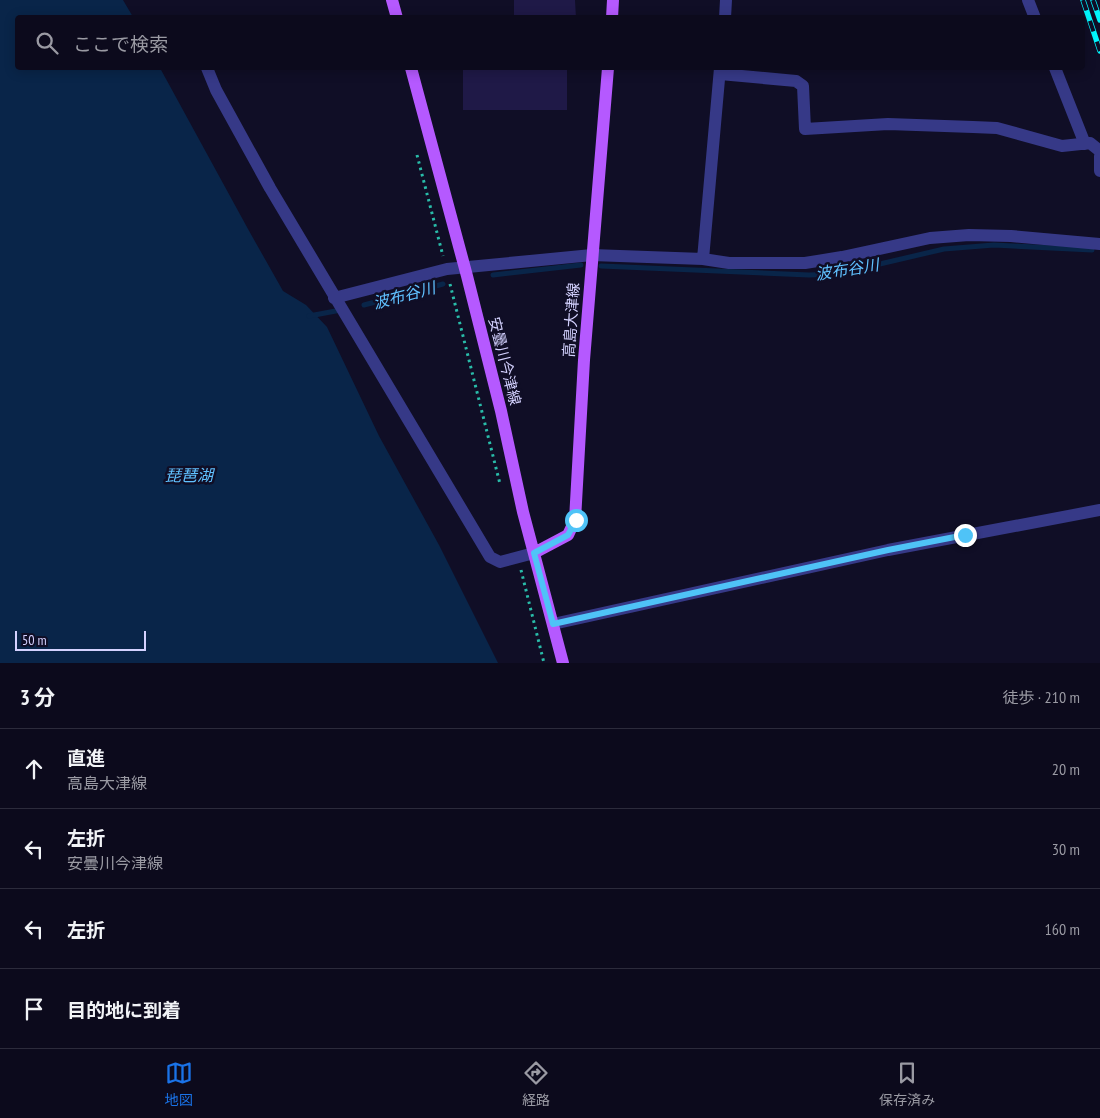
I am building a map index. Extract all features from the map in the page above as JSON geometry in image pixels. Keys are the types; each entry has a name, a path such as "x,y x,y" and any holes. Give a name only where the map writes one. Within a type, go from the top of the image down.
{"main road":[{"path":"392,0 396,15"},
{"path":"612,15 614,0"},
{"name":"安曇川今津線","path":"412,70 499,402 523,512 563,663"},
{"name":"高島大津線","path":"534,553 568,535 576,520 592,255 608,70"}],"street":[{"path":"725,15 726,0"},
{"path":"1028,0 1034,15"},
{"path":"208,70 216,90 334,298 490,557 500,562 534,553"},
{"path":"1056,70 1085,144"},
{"path":"703,259 720,71 796,81 803,86 805,130 888,124 997,128 1062,146 1090,143 1100,152"},
{"path":"1100,156 1100,171"},
{"path":"334,298 447,269 592,255 703,259 729,263 805,263 930,238 970,235 1011,236 1100,244"},
{"path":"553,624 888,550 1100,510"}],"path":[{"path":"417,154 500,487"},
{"path":"521,571 544,663"}],"water":[{"name":"琵琶湖","path":"0,0 123,0 132,15 15,15 15,70 161,70 283,291 306,305 327,327 379,436 439,545 498,663 0,663"}],"building":[{"path":"514,0 575,0 576,15 514,15"},
{"path":"463,70 567,70 567,110 463,110"}],"waterway":[{"name":"波布谷川","path":"601,266 809,275 837,274 944,249 994,245 1092,250"},
{"name":"波布谷川","path":"493,275 581,265"},
{"name":"波布谷川","path":"364,305 443,284"},
{"name":"波布谷川","path":"309,316 341,310"}],"railway":[{"path":"1083,0 1100,51"},
{"path":"1093,0 1100,20"}],"route":[{"path":"576,520 572,530 563,539 534,553 553,624 888,550 965,535"}]}
